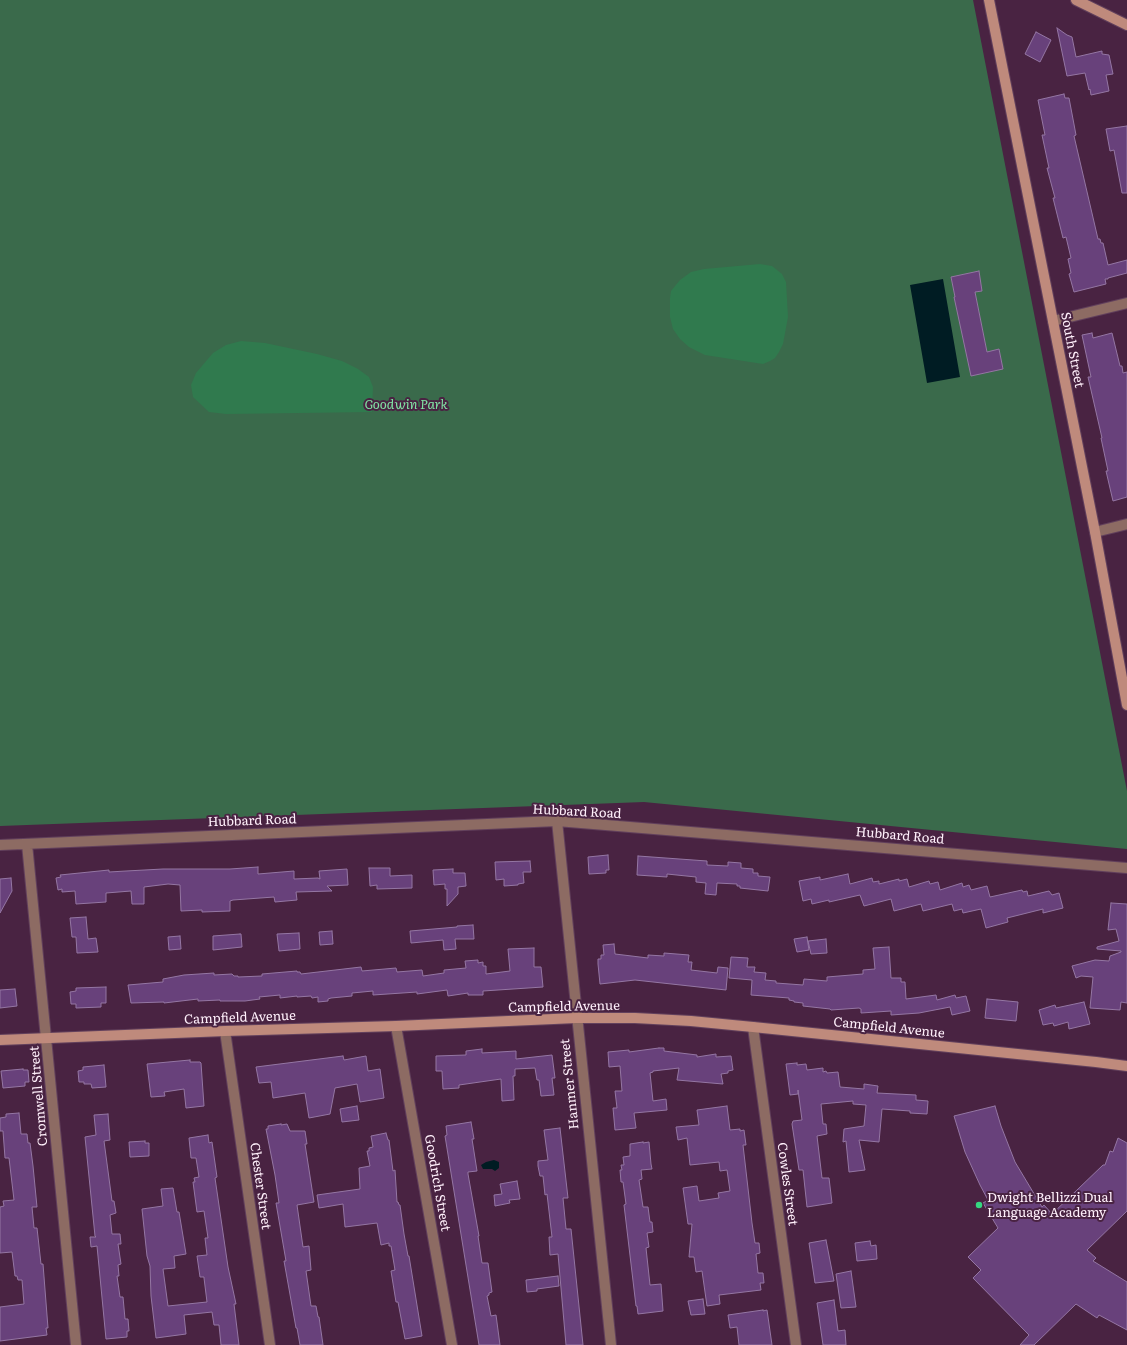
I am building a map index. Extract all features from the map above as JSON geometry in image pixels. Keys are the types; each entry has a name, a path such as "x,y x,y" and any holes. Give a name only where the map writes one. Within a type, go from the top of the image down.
{"street":[{"name":"South Street","path":"989,0 1095,532 1127,705"},
{"path":"1076,0 1127,25"},
{"path":"1053,321 1127,303"},
{"path":"1095,532 1127,524"},
{"name":"Hubbard Road","path":"0,845 557,821 1127,868"},
{"name":"Hanmer Street","path":"557,821 610,1345"},
{"name":"Cromwell Street","path":"27,844 76,1345"},
{"name":"Campfield Avenue","path":"0,1040 576,1018 677,1020 1127,1066"},
{"name":"Goodrich Street","path":"396,1026 452,1345"},
{"name":"Cowles Street","path":"753,1027 796,1345"},
{"name":"Chester Street","path":"225,1031 270,1345"}],"green space":[{"name":"Goodwin Park","path":"0,0 973,0 1127,791 1127,849 644,802 0,826"},
{"path":"760,264 772,266 782,274 786,282 788,317 783,344 775,358 763,364 705,355 689,347 680,339 673,329 670,317 670,298 671,291 680,280 691,272 704,269"},
{"path":"241,341 265,343 317,354 342,361 358,369 369,377 373,387 372,412 226,414 209,412 193,397 191,385 196,373 213,353 226,345"}],"water":[{"path":"943,279 960,377 927,383 910,285"},
{"path":"494,1160 499,1162 499,1168 495,1171 492,1169 483,1169 481,1165"}],"building":[{"path":"1057,28 1072,37 1076,57 1102,51 1102,54 1109,55 1113,74 1106,75 1109,91 1091,95 1085,73 1067,76"},
{"path":"1036,32 1051,40 1040,62 1025,54"},
{"path":"1064,94 1065,98 1069,98 1076,135 1074,136 1098,239 1100,239 1101,243 1103,243 1108,265 1127,260 1127,273 1105,279 1106,284 1074,292 1069,274 1071,273 1068,259 1071,258 1066,237 1063,238 1047,168 1049,168 1042,135 1045,135 1038,100"},
{"path":"1127,126 1127,193 1122,193 1114,150 1110,151 1106,129"},
{"path":"979,271 982,291 975,292 987,352 999,349 1003,369 971,376 951,277"},
{"path":"1092,333 1093,338 1112,333 1120,366 1122,366 1123,373 1127,372 1127,497 1113,501 1106,471 1108,471 1102,438 1088,377 1091,377 1082,335"},
{"path":"608,855 609,870 606,870 606,873 589,874 588,857"},
{"path":"638,856 707,861 707,865 728,866 728,862 741,863 741,868 753,869 753,873 758,873 758,876 770,877 768,891 740,888 737,884 717,883 716,895 705,894 706,883 696,882 696,877 667,874 667,877 637,875"},
{"path":"530,861 531,872 523,872 524,883 504,886 504,879 496,880 495,862"},
{"path":"258,867 258,874 294,871 294,879 320,879 319,871 347,869 348,885 327,886 332,891 296,892 297,900 275,902 274,897 233,900 230,901 230,911 202,912 202,910 181,911 180,885 168,884 144,887 144,904 132,904 131,891 106,893 106,902 76,904 75,891 62,892 62,889 58,890 56,878 61,877 60,875 109,870 109,872"},
{"path":"369,868 390,868 390,876 412,875 412,888 377,889 377,885 370,886"},
{"path":"453,869 453,873 465,873 466,886 458,887 458,894 447,906 447,889 445,889 445,884 434,885 433,870"},
{"path":"848,874 850,884 872,878 873,882 879,881 879,884 899,879 899,881 907,879 909,887 929,881 930,884 938,882 940,890 962,883 963,887 969,885 971,890 987,886 990,897 1022,890 1023,892 1027,891 1028,896 1049,891 1052,895 1059,893 1063,908 1043,913 1043,909 1007,918 1008,922 986,928 981,909 963,913 962,909 954,911 952,904 923,911 921,904 894,911 891,899 864,906 860,895 812,904 811,899 803,901 799,881 820,877 820,880"},
{"path":"11,878 12,891 0,913 0,879"},
{"path":"1111,903 1127,904 1127,1003 1121,1002 1120,1010 1090,1008 1093,977 1081,976 1076,978 1072,966 1095,960 1109,961 1110,956 1121,952 1097,949 1097,947 1119,941 1116,929 1108,930"},
{"path":"86,917 88,939 96,938 98,952 77,953 76,937 72,937 70,918"},
{"path":"473,925 474,939 455,939 456,949 444,950 443,940 411,943 410,931"},
{"path":"332,931 333,944 320,945 319,932"},
{"path":"299,933 300,949 279,951 277,934"},
{"path":"241,934 242,947 213,950 213,936"},
{"path":"180,936 181,949 169,950 168,937"},
{"path":"807,937 809,950 797,952 794,939"},
{"path":"826,939 827,953 811,954 808,941"},
{"path":"614,944 615,954 648,958 648,955 664,956 664,953 689,955 688,962 692,962 691,970 717,973 718,967 728,968 726,990 635,980 600,984 598,959 601,959 601,955 604,955 603,945"},
{"path":"889,947 891,978 901,978 901,982 905,982 906,999 936,995 937,1000 955,995 956,998 966,996 970,1011 952,1015 950,1007 919,1013 891,1015 891,1011 861,1013 861,1009 859,1008 831,1010 803,1006 803,1003 794,1002 789,1000 789,998 751,995 752,980 729,978 731,957 748,958 747,967 755,967 754,972 766,973 765,980 776,981 776,983 803,985 804,979 827,981 827,977 863,974 863,970 875,969 873,948"},
{"path":"534,948 534,967 541,967 543,987 483,991 483,995 468,995 468,993 448,996 447,990 417,994 417,992 373,995 373,991 352,993 352,996 331,998 328,999 328,1001 318,1002 318,997 312,998 311,996 297,996 280,998 280,995 259,997 260,999 245,1001 198,1001 198,999 164,1003 131,1003 128,985 163,982 163,979 184,975 214,973 214,975 232,974 238,977 262,976 262,974 297,971 301,974 361,967 362,971 396,968 397,972 422,970 423,976 444,973 444,970 466,968 465,961 478,960 478,963 483,962 483,966 486,966 486,974 510,971 508,949"},
{"path":"106,987 106,1003 101,1003 101,1007 76,1008 76,1004 71,1004 70,992 76,991 76,988"},
{"path":"15,989 17,1006 0,1008 0,990"},
{"path":"987,999 1018,1002 1016,1021 985,1018"},
{"path":"1084,1002 1090,1024 1069,1029 1068,1022 1054,1026 1053,1023 1043,1025 1039,1010 1055,1005 1056,1008"},
{"path":"664,1048 664,1051 697,1055 697,1057 716,1054 716,1057 731,1056 733,1070 728,1071 728,1073 721,1074 723,1084 677,1080 679,1068 653,1071 650,1073 653,1101 666,1099 667,1110 634,1113 636,1128 615,1130 613,1108 617,1108 615,1091 622,1091 620,1066 609,1067 608,1052 629,1050 629,1052"},
{"path":"482,1049 482,1053 516,1051 516,1059 552,1055 555,1078 552,1078 554,1095 541,1096 539,1080 537,1080 535,1068 515,1069 515,1076 513,1076 514,1100 502,1101 501,1079 459,1085 459,1088 443,1089 442,1071 436,1071 436,1056 466,1055 466,1051"},
{"path":"343,1056 344,1060 366,1056 368,1071 380,1069 384,1098 360,1102 357,1084 335,1088 330,1114 309,1118 305,1093 273,1098 271,1082 259,1083 256,1067"},
{"path":"190,1060 190,1062 201,1063 204,1106 186,1108 184,1089 164,1092 165,1096 151,1097 147,1064"},
{"path":"797,1063 797,1065 806,1064 807,1070 823,1068 823,1072 838,1072 840,1087 864,1089 864,1084 878,1086 877,1093 916,1095 916,1100 928,1101 927,1114 882,1109 879,1142 859,1140 865,1170 849,1172 846,1141 843,1142 844,1129 864,1126 866,1105 853,1104 853,1101 821,1104 823,1124 826,1124 827,1134 817,1136 822,1178 829,1178 832,1203 807,1207 803,1170 799,1170 792,1124 793,1121 802,1120 798,1090 798,1094 790,1095 786,1064"},
{"path":"104,1065 106,1087 92,1088 91,1084 79,1082 78,1071 83,1070 83,1067"},
{"path":"28,1070 29,1082 25,1082 25,1086 3,1088 1,1071"},
{"path":"357,1106 359,1120 342,1122 340,1109"},
{"path":"727,1106 730,1130 744,1130 746,1145 743,1145 752,1223 755,1243 759,1243 760,1253 756,1254 758,1273 763,1273 764,1283 760,1283 761,1290 719,1295 720,1304 707,1306 702,1271 696,1272 694,1257 689,1257 692,1224 688,1224 683,1188 697,1186 699,1201 719,1198 718,1193 730,1191 727,1170 720,1171 719,1162 690,1165 687,1138 678,1140 676,1127 699,1125 697,1110"},
{"path":"995,1106 1015,1162 1042,1207 1044,1205 1052,1214 1103,1165 1105,1165 1110,1151 1113,1152 1118,1138 1127,1143 1127,1211 1087,1250 1096,1258 1093,1261 1127,1282 1127,1330 1099,1315 1097,1318 1076,1304 1034,1345 1020,1345 1029,1335 973,1278 981,1270 968,1257 998,1228 983,1203 988,1200 965,1152 954,1116"},
{"path":"19,1113 21,1134 27,1134 28,1143 30,1143 37,1207 32,1207 34,1228 37,1228 41,1264 43,1264 48,1328 46,1328 47,1335 0,1341 0,1307 24,1304 22,1280 18,1280 17,1276 15,1276 12,1252 0,1253 0,1207 4,1206 3,1201 14,1200 9,1158 5,1158 3,1131 0,1131 0,1118 6,1117 6,1114"},
{"path":"108,1114 110,1140 104,1141 112,1201 114,1201 116,1213 110,1215 112,1234 120,1234 121,1244 118,1244 121,1264 118,1265 119,1276 117,1276 120,1297 123,1297 125,1319 128,1319 129,1331 127,1331 127,1337 106,1339 97,1246 91,1247 90,1237 96,1237 85,1137 96,1135 94,1115"},
{"path":"471,1122 477,1171 468,1172 468,1174 479,1236 482,1263 488,1263 492,1292 487,1296 491,1316 496,1315 500,1345 479,1345 445,1136 447,1135 446,1126"},
{"path":"287,1124 290,1131 305,1131 307,1144 305,1144 314,1202 297,1205 303,1247 309,1246 311,1270 306,1271 311,1306 316,1306 323,1345 300,1345 296,1328 284,1261 286,1261 276,1203 279,1203 275,1175 266,1129 268,1129 268,1126"},
{"path":"560,1128 568,1198 563,1198 566,1229 571,1229 583,1345 566,1345 558,1254 550,1255 549,1237 552,1237 547,1194 545,1195 543,1176 540,1176 538,1166 538,1161 548,1160 544,1130"},
{"path":"386,1133 389,1140 393,1171 395,1170 397,1202 400,1205 422,1336 405,1339 398,1302 396,1302 391,1271 395,1270 391,1246 389,1246 389,1243 381,1245 377,1223 345,1227 343,1204 319,1208 317,1195 360,1189 359,1168 370,1166 367,1151 369,1151 369,1148 373,1147 371,1136"},
{"path":"208,1135 209,1143 212,1142 217,1177 215,1178 228,1267 236,1304 234,1304 239,1345 221,1345 219,1325 214,1325 212,1312 184,1315 186,1334 156,1338 151,1296 150,1266 147,1256 142,1209 163,1206 161,1189 173,1188 177,1212 179,1212 186,1254 174,1256 175,1268 163,1269 168,1306 207,1302 204,1277 200,1277 197,1256 207,1255 205,1238 208,1238 204,1211 197,1212 193,1182 195,1182 194,1178 199,1177 196,1158 191,1158 189,1138"},
{"path":"145,1141 145,1143 149,1143 149,1156 130,1157 129,1142"},
{"path":"649,1142 652,1169 641,1170 642,1179 639,1180 643,1207 648,1207 650,1222 652,1222 653,1232 647,1233 649,1247 646,1248 650,1285 661,1284 663,1311 638,1314 624,1205 626,1204 620,1170 622,1170 621,1165 624,1165 623,1157 630,1156 630,1144"},
{"path":"517,1181 520,1199 509,1200 510,1203 495,1206 494,1195 502,1194 500,1184"},
{"path":"826,1240 834,1281 815,1283 809,1243"},
{"path":"870,1241 871,1246 876,1245 877,1259 857,1261 855,1243"},
{"path":"851,1271 856,1307 841,1308 836,1274"},
{"path":"558,1276 559,1286 527,1292 526,1280"},
{"path":"703,1299 705,1314 691,1315 688,1301"},
{"path":"834,1300 838,1331 845,1330 846,1345 823,1345 817,1303"},
{"path":"767,1310 772,1345 739,1345 737,1327 730,1328 728,1315"}],"place":[{"name":"Dwight Bellizzi Dual Language Academy","path":"979,1205"}]}
